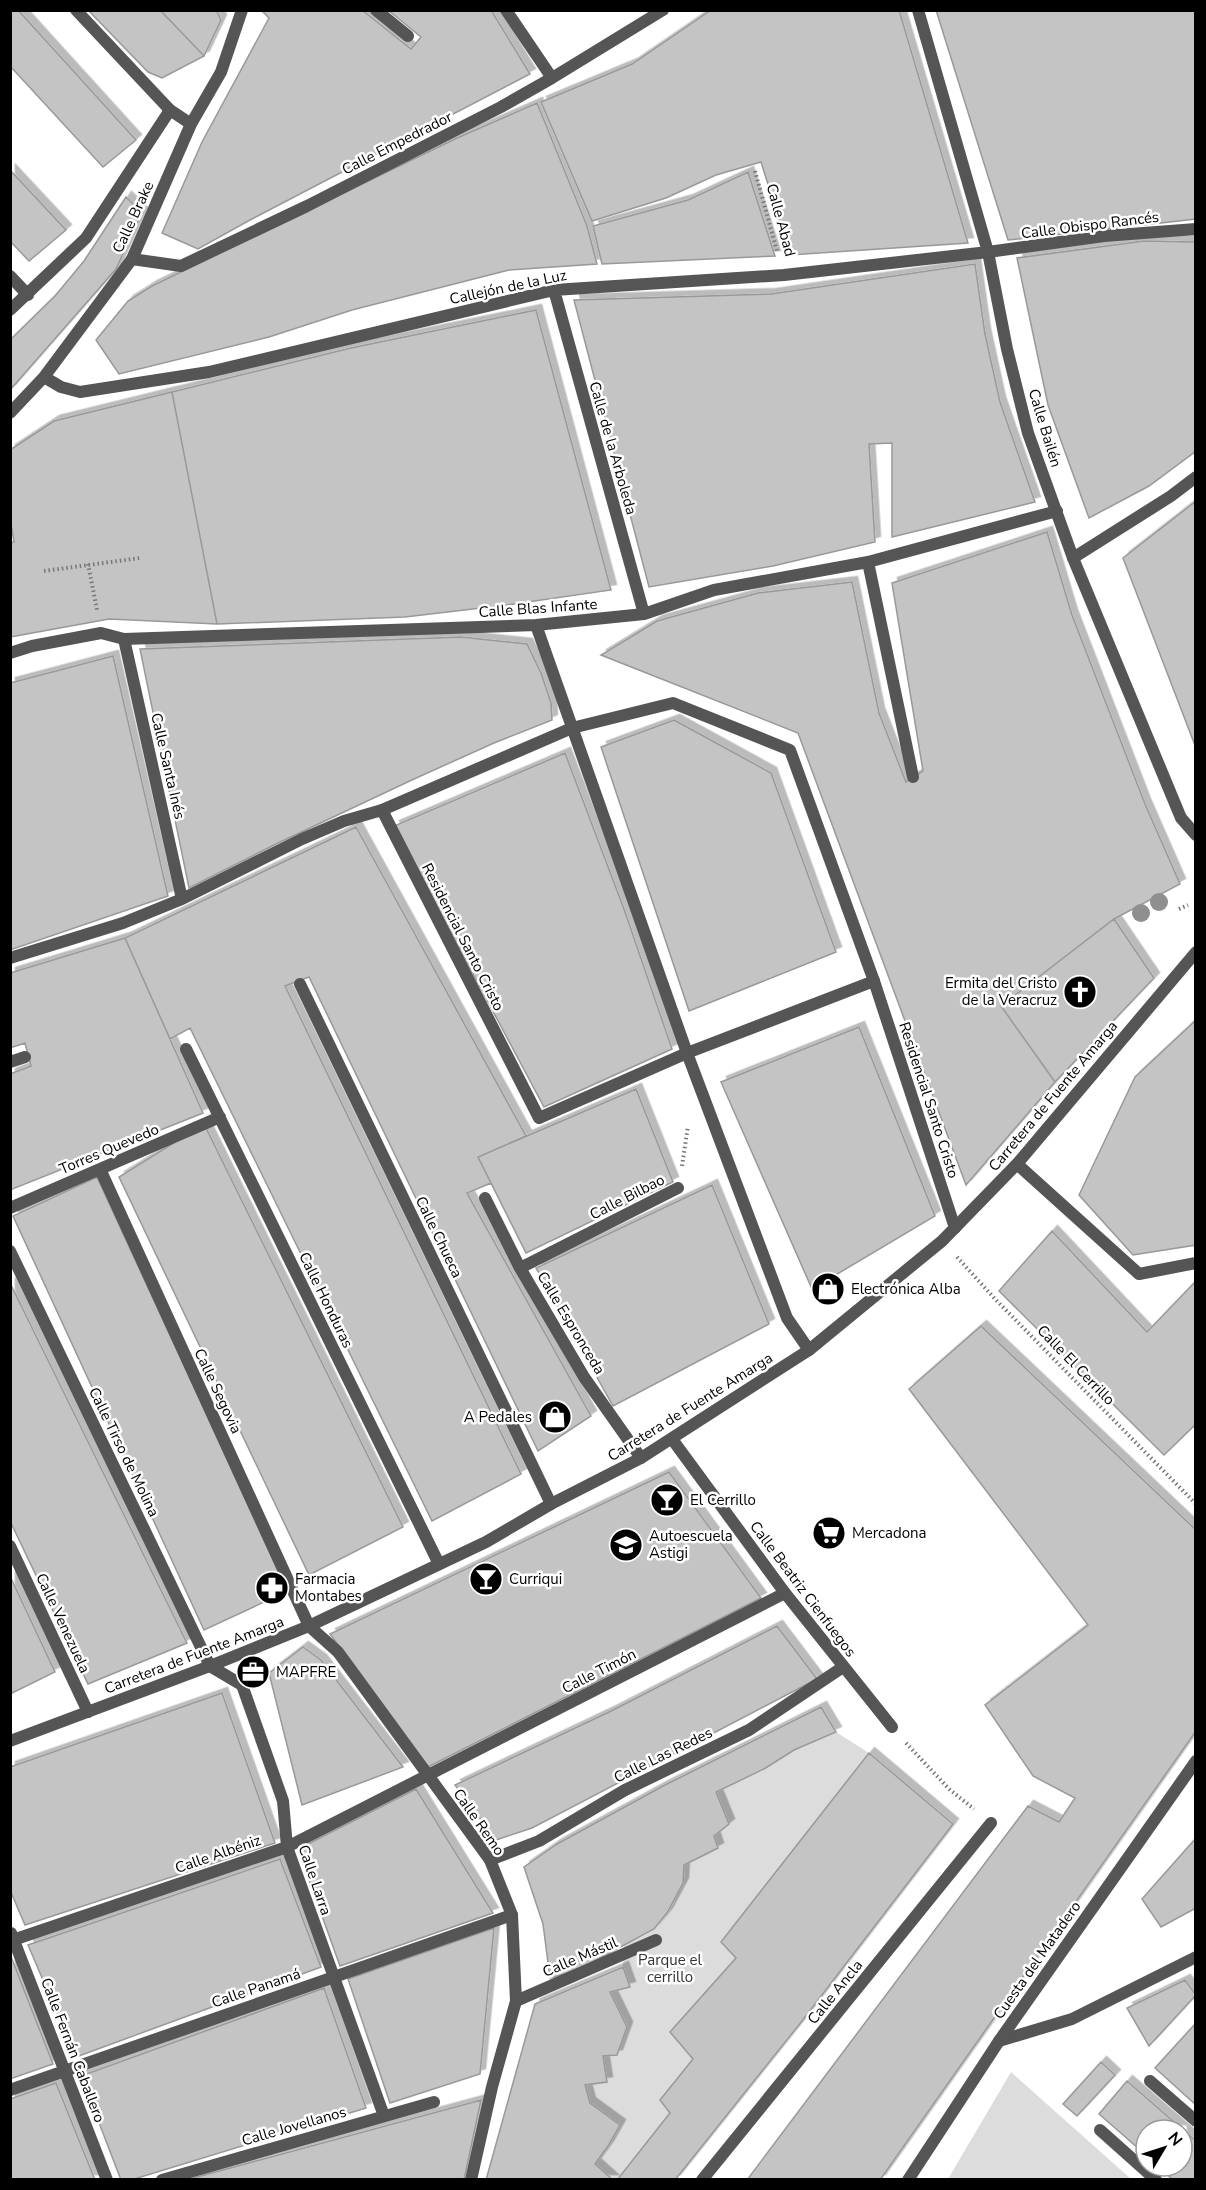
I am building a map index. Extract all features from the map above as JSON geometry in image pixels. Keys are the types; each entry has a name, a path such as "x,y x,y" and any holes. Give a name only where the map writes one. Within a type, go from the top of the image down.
{"street":[{"path":"76,10 170,110 191,124"},
{"name":"Calle Brake","path":"10,412 44,377 132,259 191,124 221,72 242,10"},
{"path":"376,10 408,36"},
{"path":"506,10 552,78"},
{"name":"Calle Empedrador","path":"132,259 181,266 306,206 501,107 663,10"},
{"name":"Calle Bailén","path":"918,10 988,252 1007,349 1028,433 1073,558 1181,818 1196,835"},
{"path":"10,310 86,238 170,110"},
{"name":"Calle Obispo Rancés","path":"988,252 1104,236 1196,229"},
{"name":"Callejón de la Luz","path":"44,377 61,387 81,392 209,372 554,290 784,275 988,252"},
{"path":"10,276 28,295"},
{"name":"Calle de la Arboleda","path":"554,290 644,614"},
{"path":"1073,558 1172,496 1196,477"},
{"name":"Calle Blas Infante","path":"10,653 32,646 101,633 124,639 536,625 644,614 714,590 868,562 1057,511"},
{"path":"868,562 913,777"},
{"path":"536,625 687,1053 788,1318 809,1350"},
{"name":"Calle Santa Inés","path":"124,639 182,899"},
{"name":"Residencial Santo Cristo","path":"874,981 687,1053 539,1118 382,810 572,728 673,703 790,750 874,981 955,1228"},
{"path":"10,958 123,924 182,899 344,820 382,810"},
{"name":"Carretera de Fuente Amarga","path":"10,1741 88,1713 309,1626 486,1542 551,1504 641,1458 809,1350 955,1228 1017,1164 1196,952"},
{"name":"Calle Chueca","path":"300,984 551,1504"},
{"name":"Calle Honduras","path":"186,1049 439,1564"},
{"path":"10,1062 25,1057"},
{"name":"Torres Quevedo","path":"10,1208 220,1117"},
{"path":"1017,1164 1139,1274 1196,1263"},
{"name":"Calle Segovia","path":"100,1169 309,1626"},
{"name":"Calle Bilbao","path":"520,1268 678,1188"},
{"name":"Calle Espronceda","path":"484,1198 520,1268 584,1377 641,1458"},
{"name":"Calle Tirso de Molina","path":"10,1251 210,1666"},
{"name":"Calle Beatriz Cienfuegos","path":"672,1439 784,1593 892,1727"},
{"name":"Calle Venezuela","path":"10,1546 88,1713"},
{"name":"Calle Timón","path":"428,1776 784,1593"},
{"name":"Calle Remo","path":"309,1626 338,1652 490,1860 512,1915 516,2001 492,2087 471,2180"},
{"name":"Calle Larra","path":"210,1666 242,1685 283,1801 287,1847 384,2116"},
{"name":"Calle Las Redes","path":"490,1860 539,1841 625,1790 749,1730 843,1667"},
{"name":"Cuesta del Matadero","path":"908,2180 999,2040 1196,1761"},
{"name":"Calle Albéniz","path":"11,1938 287,1847 428,1776"},
{"name":"Calle Ancla","path":"702,2180 991,1823"},
{"name":"Calle Panamá","path":"10,2090 512,1915"},
{"name":"Calle Fernán Caballero","path":"11,1938 107,2180"},
{"name":"Calle Mástil","path":"516,2001 656,1940"},
{"path":"999,2040 1072,2019 1196,1957"},
{"path":"1150,2081 1196,2121"},
{"name":"Calle Jovellanos","path":"162,2180 434,2102"},
{"path":"1100,2130 1156,2180"}],"path":[{"name":"Calle Abad","path":"755,171 784,275"},
{"path":"44,571 140,558"},
{"path":"88,564 101,633"},
{"path":"1179,909 1188,906"},
{"name":"Calle Bilbao","path":"678,1188 689,1120"},
{"name":"Calle El Cerrillo","path":"942,1241 996,1300 1196,1504"},
{"path":"892,1727 949,1789 991,1823"}],"green space":[{"name":"Parque el cerrillo","path":"836,1732 869,1753 721,1941 736,1958 671,2032 693,2059 660,2100 670,2113 617,2179 613,2179 595,2164 619,2125 590,2103 585,2085 607,2082 603,2056 617,2054 627,2027 610,1992 630,1986 623,1967 624,1945 651,1931 666,1916 678,1891 684,1865 718,1848 714,1836 729,1824 716,1792 764,1770 794,1750"},
{"path":"1011,2072 1131,2179 948,2179"}],"building":[{"path":"10,10 18,10 136,140 103,167 10,66"},
{"path":"88,10 160,10 204,56 162,78 148,72"},
{"path":"160,10 216,10 221,20 204,56"},
{"path":"261,10 362,10 411,49 421,37 388,10 491,10 530,74 198,249 162,233 202,142 269,18"},
{"path":"711,10 899,10 968,243 790,255 761,162 716,175 666,198 592,221 541,102 632,64"},
{"path":"936,10 1196,10 1196,219 1008,240"},
{"path":"537,103 587,226 597,264 509,270 352,310 269,337 119,374 96,340 128,301 152,286 457,138"},
{"path":"10,170 66,230 29,261 10,241"},
{"path":"748,172 775,256 602,264 593,226 688,200"},
{"path":"126,197 142,213 116,269 10,390 10,340 55,296 84,261"},
{"path":"1144,241 1196,242 1196,451 1149,486 1089,518 1048,405 1017,258"},
{"path":"975,264 985,334 1000,402 1035,502 892,537 892,443 869,444 875,542 773,566 649,587 574,300 771,294"},
{"path":"536,310 611,590 405,617 217,624 172,392 351,348"},
{"path":"172,392 217,624 109,619 10,637 10,543 14,542 10,517 10,450 54,421"},
{"path":"1196,501 1196,748 1123,558"},
{"path":"1047,532 1072,615 1145,804 1180,884 1114,919 1001,1006 1055,1082 966,1185 798,733 601,655 657,621 758,593 852,582 879,713 906,782 923,771 892,583"},
{"path":"461,637 527,644 541,673 551,703 552,720 414,779 189,888 140,649"},
{"path":"113,656 168,896 10,950 10,683"},
{"path":"674,720 771,773 836,952 689,1011 601,747"},
{"path":"565,753 624,909 672,1049 544,1107 394,826"},
{"path":"356,827 526,1136 478,1157 491,1183 467,1193 591,1416 538,1451 309,977 285,986 521,1474 432,1521 190,1028 170,1039 125,938"},
{"name":"Ermita del Cristo de la Veracruz","path":"1114,919 1154,978 1055,1082 1001,1006"},
{"path":"125,938 203,1113 10,1190 10,1074 31,1066 25,1043 10,1048 10,973"},
{"path":"1196,1020 1196,1245 1133,1255 1079,1195 1135,1077"},
{"path":"859,1027 935,1216 812,1289 721,1082"},
{"path":"636,1089 673,1182 526,1253 478,1157"},
{"path":"204,1124 403,1527 309,1575 119,1177"},
{"path":"97,1177 288,1591 204,1630 13,1216"},
{"path":"712,1185 769,1324 613,1406 536,1268"},
{"path":"1052,1231 1147,1332 1194,1283 1196,1285 1196,1424 1164,1455 999,1291"},
{"path":"10,1283 187,1643 88,1684 10,1521"},
{"path":"981,1326 1196,1530 1196,1731 880,2180 747,2180 1028,1806 1059,1822 1075,1798 1033,1776 985,1705 1088,1625 909,1389"},
{"path":"669,1472 761,1598 428,1767 330,1634"},
{"path":"10,1576 55,1672 10,1694"},
{"path":"777,1626 817,1679 532,1828 496,1840 455,1785 611,1711"},
{"path":"303,1647 321,1660 403,1767 302,1805 269,1673"},
{"path":"222,1693 275,1843 25,1925 10,1890 10,1767"},
{"path":"821,1707 836,1732 794,1750 764,1769 716,1792 729,1824 714,1836 718,1848 684,1865 683,1883 667,1913 654,1929 576,1971 550,1978 543,1924 524,1867 557,1844 663,1786"},
{"path":"869,1753 953,1824 802,2021 675,2180 617,2180 670,2113 660,2100 693,2059 670,2032 736,1958 721,1942"},
{"path":"416,1789 493,1913 340,1966 298,1849"},
{"path":"1196,1838 1196,1908 1161,1927 1142,1899"},
{"path":"280,1859 321,1967 76,2057 28,1945"},
{"path":"494,1928 480,2074 390,2103 348,1979"},
{"path":"10,1954 53,2064 10,2079"},
{"path":"623,1967 630,1987 610,1992 627,2027 617,2055 603,2056 607,2082 585,2085 590,2103 620,2125 595,2164 613,2180 486,2180 535,2004"},
{"path":"1185,1980 1196,1995 1149,2046 1127,2008"},
{"path":"324,1988 366,2108 131,2180 121,2180 81,2076"},
{"path":"1196,2023 1196,2105 1155,2068"},
{"path":"1101,2062 1115,2075 1077,2116 1063,2104"},
{"path":"1127,2081 1170,2118 1134,2118 1134,2145 1099,2114"},
{"path":"56,2083 95,2180 10,2180 10,2099"},
{"path":"481,2100 464,2180 186,2180"},
{"path":"1194,2139 1196,2141 1196,2180 1173,2180 1171,2178 1194,2178"}],"place":[{"name":"Ermita del Cristo de la Veracruz","path":"1080,992"},
{"name":"Electrónica Alba","path":"828,1289"},
{"name":"A Pedales","path":"555,1417"},
{"name":"El Cerrillo","path":"667,1500"},
{"name":"Mercadona","path":"829,1533"},
{"name":"Autoescuela Astigi","path":"626,1545"},
{"name":"Curriqui","path":"486,1579"},
{"name":"Farmacia Montabes","path":"272,1588"},
{"name":"MAPFRE","path":"253,1672"}]}
